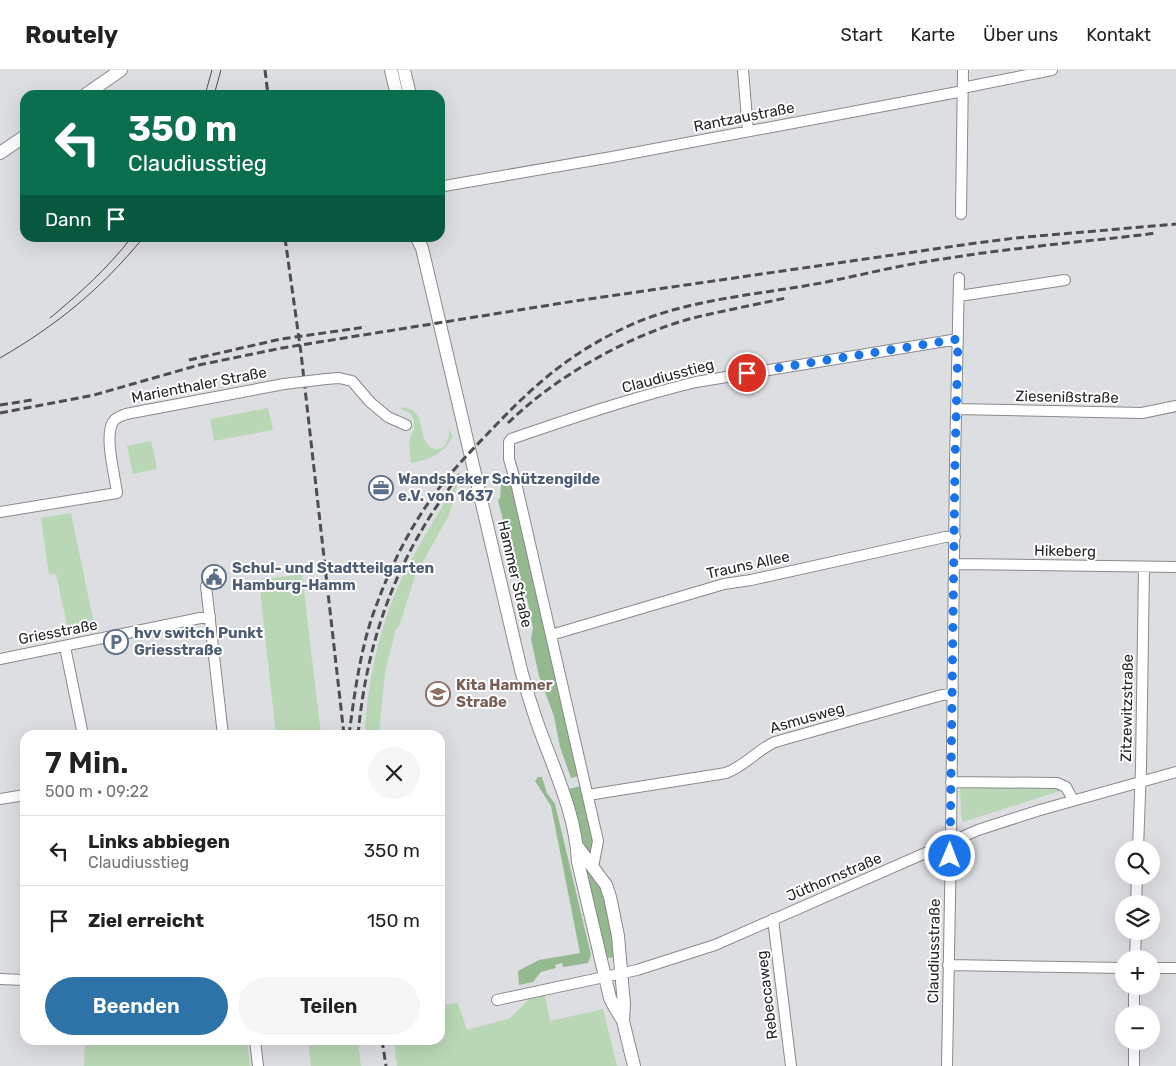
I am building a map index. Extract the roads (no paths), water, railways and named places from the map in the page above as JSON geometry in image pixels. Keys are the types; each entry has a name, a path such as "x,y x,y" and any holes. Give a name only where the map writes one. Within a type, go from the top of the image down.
{"main road":[{"path":"92,90 120,70"},
{"path":"392,70 396,90"},
{"path":"404,70 409,90"},
{"path":"0,153 20,139"},
{"name":"Hammer Straße","path":"421,242 521,670 536,722 561,784 577,846 578,862 605,977 614,1006 623,1021"},
{"name":"Hammer Straße","path":"577,846 606,885 610,896 618,936 623,1021 634,1066"}],"street":[{"path":"743,70 748,132"},
{"path":"961,214 963,70"},
{"name":"Rantzaustraße","path":"445,185 748,132 949,94 968,87 1052,70"},
{"name":"Claudiusstraße","path":"947,1066 956,409 960,278"},
{"path":"959,296 1065,280"},
{"name":"Claudiusstieg","path":"509,442 511,439 551,426 696,382 958,339"},
{"name":"Marienthaler Straße","path":"0,512 117,493 110,441 113,422 118,417 126,414 284,384 339,378 352,381 370,402 388,417 406,425"},
{"name":"Ziesenißstraße","path":"956,409 1142,413 1176,406"},
{"name":"Hammer Straße","path":"509,442 509,459 598,841 593,868"},
{"name":"Trauns Allee","path":"551,635 724,584 954,537"},
{"name":"Hikeberg","path":"954,564 1176,567"},
{"name":"Zitzewitzstraße","path":"1138,840 1144,567"},
{"path":"206,586 222,730"},
{"name":"Griesstraße","path":"0,659 210,616"},
{"path":"65,646 82,730"},
{"name":"Asmusweg","path":"588,795 726,773 737,769 763,748 775,742 942,695 952,694"},
{"name":"Jüthornstraße","path":"605,977 652,966 715,945 987,827 1073,800 1176,772"},
{"path":"951,782 1058,783 1066,787 1073,800"},
{"path":"0,799 20,796"},
{"name":"Rebeccaweg","path":"773,919 791,1066"},
{"path":"948,965 1115,968"},
{"path":"1160,968 1176,968"},
{"path":"497,1000 605,977"},
{"path":"0,979 20,980"},
{"path":"0,985 13,980"},
{"path":"256,1045 258,1066"},
{"path":"1134,1050 1134,1066"}],"tram line":[{"path":"206,90 212,70"},
{"path":"215,90 221,70"},
{"path":"50,318 93,280 128,242"},
{"path":"0,358 77,305 111,274 139,242"}],"railway":[{"path":"265,70 267,90"},
{"path":"0,413 94,395 199,365 282,348 575,301 969,244 1015,238 1176,224"},
{"path":"350,730 359,667 367,633 383,588 407,537 436,492 452,472 511,409 543,380 576,355 635,323 677,309 721,299 810,285 954,257 1156,233"},
{"path":"286,242 301,353 343,730"},
{"path":"508,423 547,390 569,375 592,360 641,336 689,319 786,298"},
{"path":"189,360 281,339 366,327"},
{"path":"0,405 32,400"},
{"path":"359,730 369,663 378,629 390,597 403,565 420,534 438,504 460,474"},
{"path":"383,1045 386,1066"}],"place":[{"name":"Wandsbeker Schützengilde e.V. von 1637","path":"381,488"},
{"name":"Schul- und Stadtteilgarten Hamburg-Hamm","path":"214,577"},
{"name":"hvv switch Punkt Griesstraße","path":"116,642"},
{"name":"Kita Hammer Straße","path":"438,694"}]}
